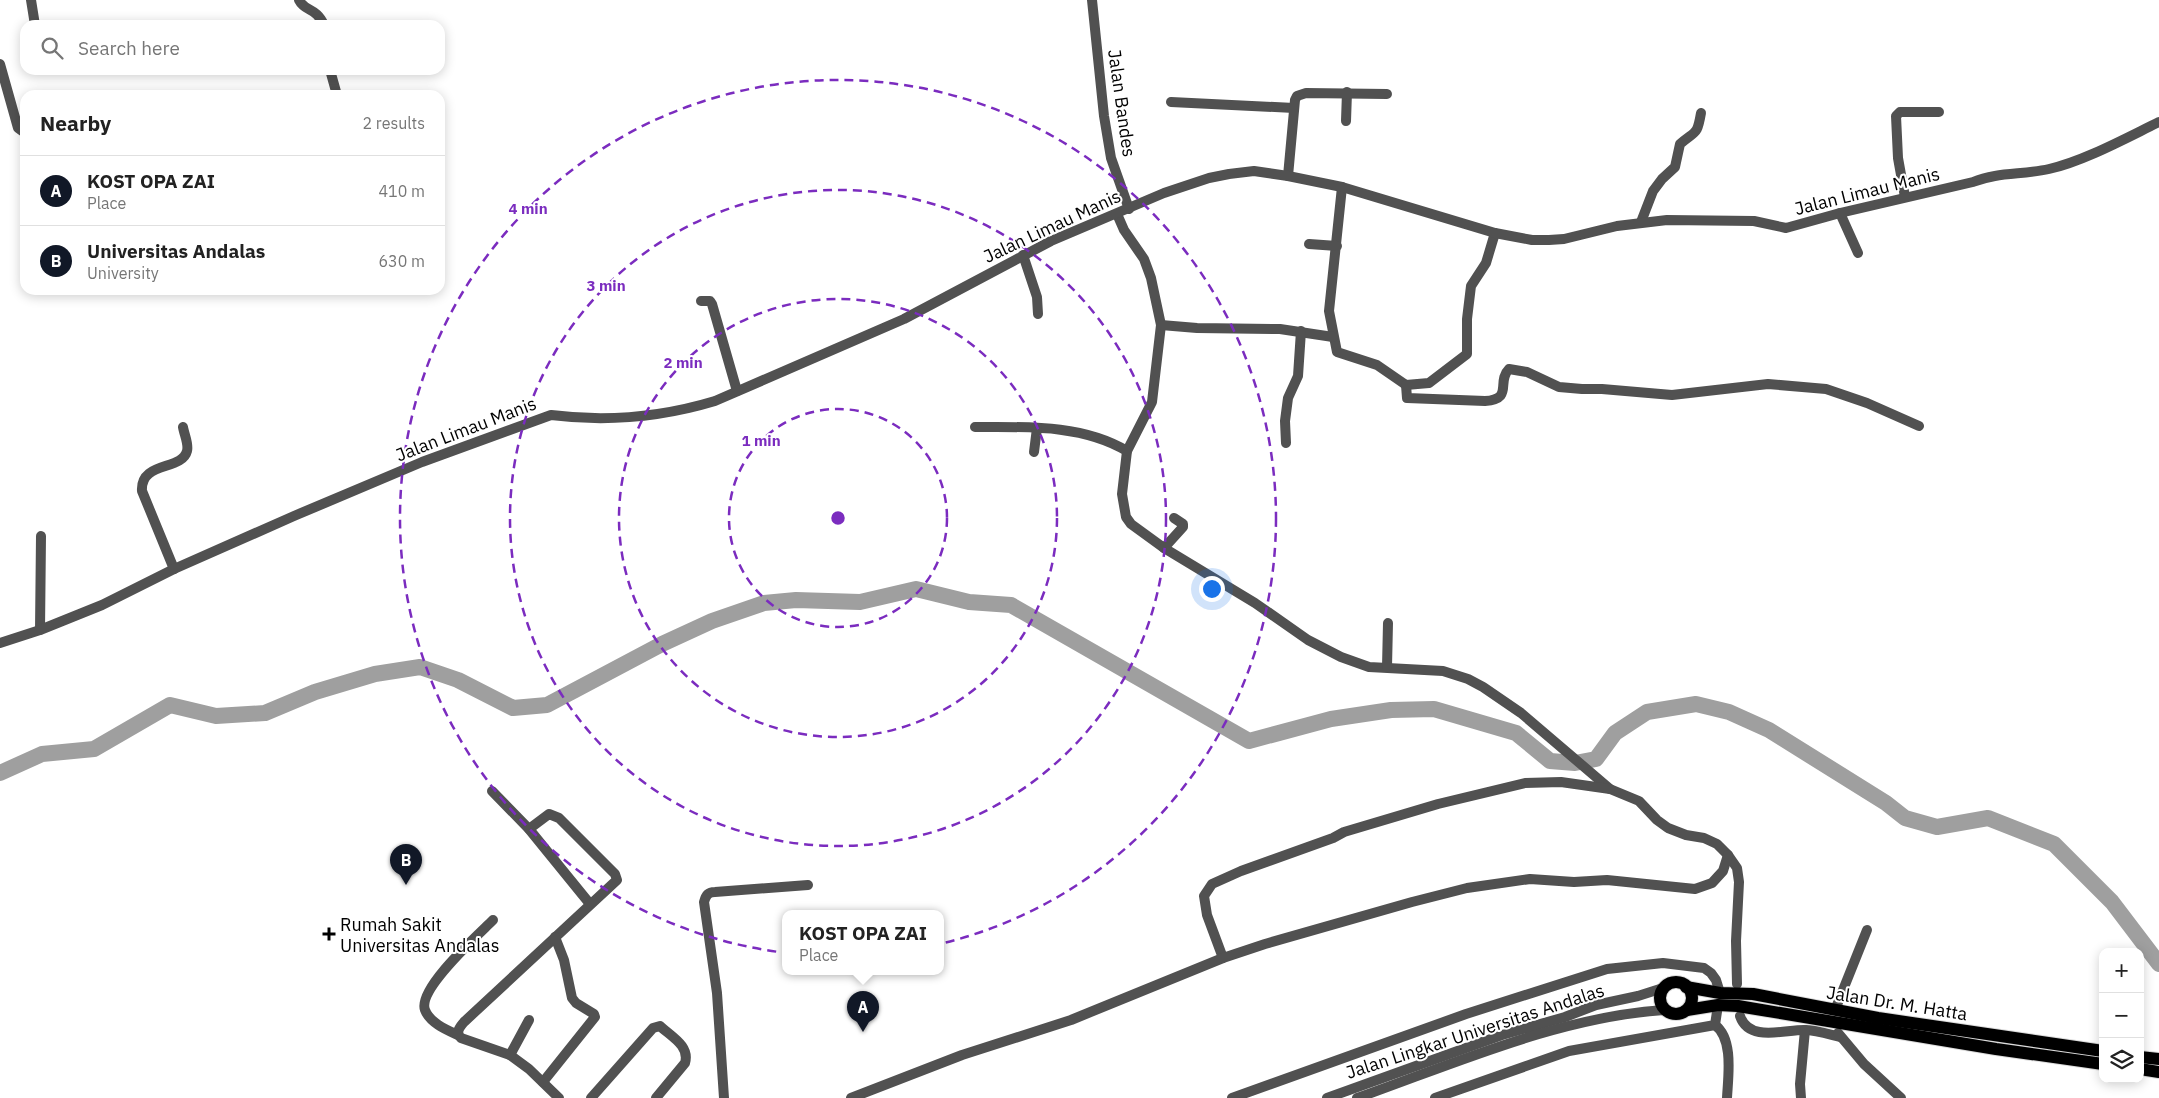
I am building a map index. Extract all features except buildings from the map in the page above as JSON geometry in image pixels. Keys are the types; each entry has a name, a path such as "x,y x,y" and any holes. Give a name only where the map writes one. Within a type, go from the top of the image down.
{"main road":[{"path":"1672,983 1682,984 1686,987 1692,998 1687,1010 1676,1014 1664,1010 1660,1001 1663,988 1672,983"},
{"name":"Jalan Dr. M. Hatta","path":"1686,987 1719,999 1759,1009 1834,1016 2099,1050"},
{"name":"Jalan Dr. M. Hatta","path":"1687,1010 1719,999"},
{"name":"Jalan Dr. M. Hatta","path":"1834,1016 2099,1063"},
{"path":"2144,1057 2159,1059"},
{"path":"2144,1070 2159,1072"}],"street":[{"path":"31,0 34,20"},
{"path":"300,0 302,6 320,15 322,20"},
{"name":"Jalan Bandes","path":"1092,0 1104,116 1112,158 1129,209"},
{"path":"0,64 20,129"},
{"path":"331,75 336,90"},
{"path":"1346,121 1347,92"},
{"path":"1288,176 1294,100 1301,94 1347,92 1387,94"},
{"path":"1171,102 1294,108"},
{"path":"1905,197 1898,158 1896,116 1900,112 1940,112"},
{"path":"1641,222 1653,191 1675,167 1680,144 1695,135 1702,113"},
{"name":"Jalan Limau Manis","path":"0,643 40,630 102,605 174,569 422,462 551,415 572,418 649,416 714,401 904,319 1023,255 1164,193 1215,176 1254,171 1288,176 1342,188 1495,233 1532,240 1549,240 1641,222 1688,220 1754,221 1786,228 1905,197 2010,173 2050,169 2098,150 2159,122"},
{"path":"1342,188 1329,311 1333,337 1338,352 1377,365 1406,385 1429,383 1467,354 1467,319 1471,286 1486,263 1495,233"},
{"path":"1840,213 1858,253"},
{"path":"1117,214 1124,230 1144,259 1152,278 1161,324 1152,402 1127,449 1122,494 1126,517 1130,524 1164,548 1255,603 1308,640 1359,664 1443,671 1468,679 1484,687 1521,713 1610,789"},
{"path":"1309,244 1337,246"},
{"path":"1023,255 1037,296 1038,314"},
{"path":"701,301 710,301 712,304 737,391"},
{"path":"1161,324 1300,332 1333,337"},
{"path":"1286,443 1285,421 1288,398 1298,376 1300,332"},
{"path":"1406,385 1407,398 1495,401 1503,392 1505,374 1509,369 1528,372 1559,387 1672,395 1778,384 1826,389 1866,403 1919,426"},
{"path":"174,569 142,491 142,485 150,473 185,456 188,449 183,427"},
{"path":"975,428 1037,428 1086,434 1108,440 1127,449"},
{"path":"1034,452 1037,428"},
{"path":"1164,548 1183,527 1183,524 1174,518"},
{"path":"40,630 41,536"},
{"path":"1387,667 1388,623"},
{"path":"1223,958 1206,916 1204,896 1212,884 1241,871 1356,828 1438,804 1525,784 1561,782 1610,789 1639,802 1668,828 1704,838 1717,844 1728,855 1738,868 1740,882 1736,941 1737,984"},
{"path":"492,792 529,829 590,904"},
{"path":"458,1035 458,1029 464,1022 617,880 615,874 559,818 552,814 544,817 529,829"},
{"path":"851,1098 962,1055 1071,1020 1223,958 1265,944 1467,888 1530,880 1574,882 1607,880 1694,889 1712,883 1723,871 1728,855"},
{"path":"724,1098 717,993 704,902 706,896 715,892 808,885"},
{"path":"493,920 449,964 426,995 424,1005 426,1012 441,1026 458,1035 510,1055 559,1098"},
{"path":"1867,930 1834,1016 1840,1037 1864,1064 1901,1098"},
{"path":"543,1082 595,1017 594,1014 576,1003 572,998 564,960 555,937"},
{"path":"1232,1098 1466,1014 1607,969 1663,964 1704,968 1716,980 1719,999 1715,1025"},
{"name":"Jalan Lingkar Universitas Andalas","path":"1327,1098 1502,1035 1565,1017 1596,1005 1638,996 1663,988"},
{"name":"Jalan Lingkar Universitas Andalas","path":"1357,1098 1526,1038 1595,1018 1664,1010"},
{"path":"1740,1016 1742,1023 1749,1029 1760,1032 1805,1030 1840,1037"},
{"path":"510,1055 529,1020"},
{"path":"1435,1098 1568,1051 1715,1025 1724,1036 1727,1049 1727,1098"},
{"path":"591,1098 653,1028 660,1026 684,1048 687,1057 685,1063 656,1098"},
{"path":"1801,1098 1800,1084 1805,1030"}],"waterway":[{"path":"0,773 42,754 94,749 170,705 216,716 265,713 315,692 375,674 420,667 458,680 513,708 547,705 662,644 712,621 764,603 796,600 860,602 916,589 969,602 1011,605 1249,741 1331,719 1391,710 1434,709 1516,733 1550,761 1575,763 1596,759 1615,733 1647,712 1696,704 1729,712 1769,730 1886,803 1905,818 1937,827 1988,818 2054,844 2112,902 2159,964"}],"place":[{"name":"Universitas Andalas","path":"406,885"},
{"name":"Rumah Sakit Universitas Andalas","path":"329,934"},
{"name":"KOST OPA ZAI","path":"863,1032"}]}
